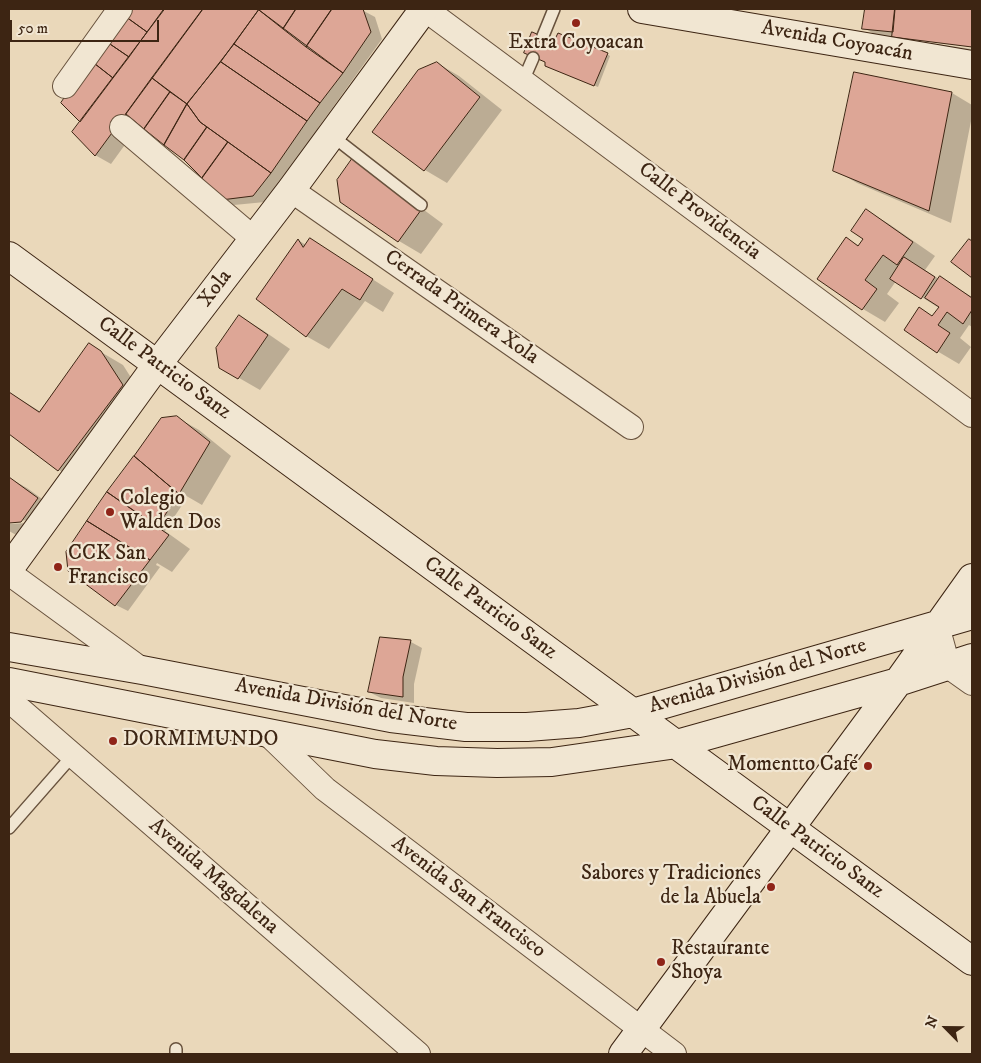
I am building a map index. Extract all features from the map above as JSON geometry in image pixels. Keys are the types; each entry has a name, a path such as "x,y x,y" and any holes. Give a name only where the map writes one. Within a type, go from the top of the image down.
{"street":[{"path":"65,86 120,9"},
{"name":"Calle Providencia","path":"424,9 524,81 972,415"},
{"name":"Xola","path":"9,571 157,365 291,190 424,9"},
{"name":"Avenida Coyoacán","path":"642,9 972,65"},
{"path":"122,127 254,238"},
{"name":"Cerrada Primera Xola","path":"291,190 631,427"},
{"name":"Calle Patricio Sanz","path":"9,256 972,961"},
{"path":"9,571 142,670"},
{"path":"623,1054 898,682 972,578"},
{"name":"Avenida División del Norte","path":"9,647 142,670 391,718 466,727 528,727 579,723 633,713 972,615"},
{"path":"937,626 972,683"},
{"name":"Avenida División del Norte","path":"9,682 375,754 436,761 552,762 677,744 898,682 960,662"},
{"name":"Avenida Magdalena","path":"9,700 418,1054"},
{"name":"Avenida San Francisco","path":"268,734 325,789 674,1054"}],"lane":[{"path":"542,36 554,9"},
{"path":"524,81 533,58"},
{"path":"331,135 421,205"},
{"path":"9,828 73,755"}],"building":[{"path":"126,9 163,10 147,32 122,14"},
{"path":"165,9 203,9 95,156 72,132"},
{"path":"203,9 259,9 187,104 152,78"},
{"path":"259,9 296,9 283,29"},
{"path":"296,9 332,9 306,47 283,29"},
{"path":"332,9 363,9 371,32 343,73 306,47"},
{"path":"865,9 895,9 893,32 862,29"},
{"path":"895,9 972,9 972,47 892,37"},
{"path":"259,10 343,73 320,103 234,44"},
{"path":"122,14 147,32 129,57 104,40"},
{"path":"532,32 554,41 558,33 608,53 594,86 545,66 545,62 524,53"},
{"path":"104,40 129,57 113,78 90,60"},
{"path":"234,44 320,103 307,121 221,62"},
{"path":"90,60 113,78 80,122 61,103"},
{"path":"221,62 307,121 271,173 200,122 187,104"},
{"path":"437,62 480,97 424,171 372,132 418,70"},
{"path":"854,72 952,92 929,211 833,171"},
{"path":"152,78 170,92 144,129 126,114"},
{"path":"170,92 187,104 164,145 144,129"},
{"path":"187,104 200,122 207,127 184,160 164,145"},
{"path":"207,127 228,142 202,178 184,160"},
{"path":"228,142 271,173 253,196 221,200 202,178"},
{"path":"352,159 421,210 398,242 340,202 337,180"},
{"path":"866,209 913,242 897,265 883,255 865,280 877,289 862,310 817,279 846,237 858,246 863,239 851,231"},
{"path":"310,238 373,279 360,300 342,289 306,337 256,299 298,239 303,247"},
{"path":"969,239 972,241 972,278 951,262"},
{"path":"904,257 935,277 921,299 890,279"},
{"path":"940,276 972,298 972,310 963,324 947,312 938,325 950,333 937,353 904,330 919,307 932,316 939,307 925,298"},
{"path":"239,315 268,335 238,379 219,368 216,348"},
{"path":"89,343 101,351 123,385 58,471 9,434 9,392 39,412"},
{"path":"177,416 210,442 179,494 134,456 161,418"},
{"path":"134,456 179,494 157,527 107,492"},
{"path":"9,477 38,498 21,522 9,523"},
{"path":"107,492 169,535 150,560 87,521"},
{"path":"87,521 150,560 115,606 68,571 66,552"},
{"path":"380,637 411,640 403,677 403,697 368,692"}],"place":[{"name":"Extra Coyoacan","path":"576,23"},
{"name":"Colegio Walden Dos","path":"110,512"},
{"name":"CCK San Francisco","path":"58,567"},
{"name":"DORMIMUNDO","path":"113,741"},
{"name":"Momentto Café","path":"868,766"},
{"name":"Sabores y Tradiciones de la Abuela","path":"771,887"},
{"name":"Restaurante Shoya","path":"661,962"}]}
